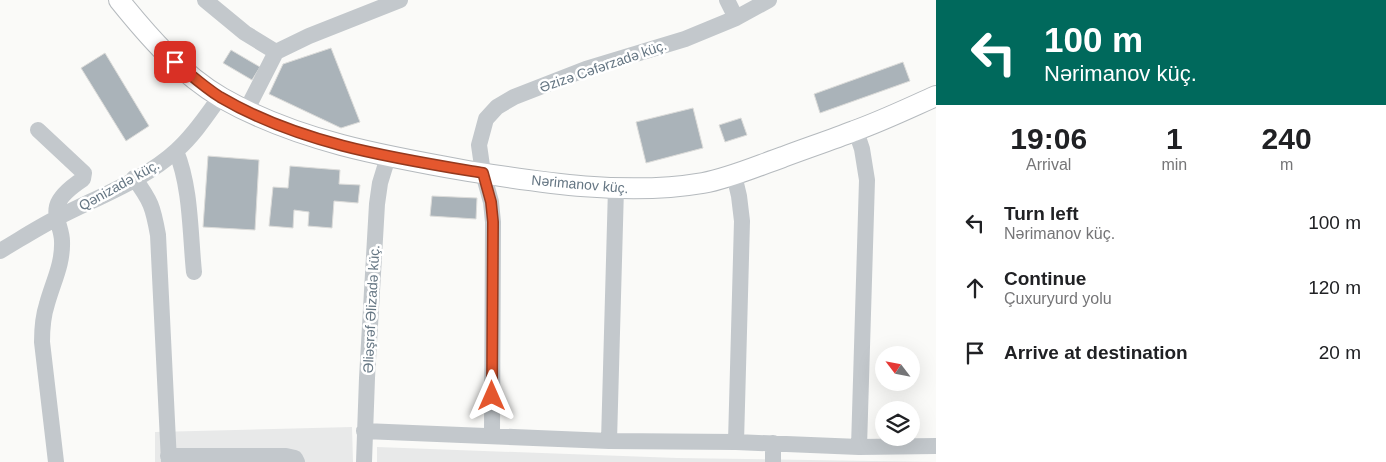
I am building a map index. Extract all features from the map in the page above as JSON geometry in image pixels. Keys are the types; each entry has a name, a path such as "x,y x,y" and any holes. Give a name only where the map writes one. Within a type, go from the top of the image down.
{"main road":[{"name":"Nərimanov küç.","path":"119,0 175,62 220,97 246,111 280,126 324,141 388,157 520,179 616,188 675,187 704,182 734,175 856,131 936,96"}],"street":[{"path":"205,0 245,33 276,52"},
{"path":"246,111 276,52 309,36 400,0"},
{"path":"728,0 736,18"},
{"name":"Əzizə Cəfərzadə küç.","path":"492,435 493,222 491,202 483,173 479,145 486,119 497,107 514,97 586,69 685,39 736,18 769,0"},
{"name":"Qənizadə küç.","path":"0,250 57,218 92,202 157,165 176,151 196,129 220,97"},
{"path":"38,130 84,173 83,179 74,185 56,207 62,239 61,265 46,305 42,324 42,342 56,462"},
{"path":"856,131 862,149 866,180 859,446"},
{"path":"176,151 182,166 185,182 194,272"},
{"name":"Əliəşrəf Əlizadə küç.","path":"364,462 364,431 377,204 380,183 388,157"},
{"path":"734,175 742,221 736,442"},
{"path":"134,178 148,197 154,211 158,235 168,459 286,456 295,458 297,462"},
{"path":"609,441 616,188"},
{"path":"364,431 609,441 936,446"},
{"path":"773,443 773,462"}],"shaded area":[{"path":"352,427 353,462 155,462 155,432"},
{"path":"377,447 677,458 936,462 377,462"}],"building":[{"path":"331,48 360,122 341,128 269,94 283,64"},
{"path":"231,50 260,67 252,80 223,63"},
{"path":"105,53 149,126 126,141 81,68"},
{"path":"903,62 910,81 820,113 814,94"},
{"path":"693,108 703,148 646,163 636,122"},
{"path":"741,118 747,135 725,142 719,125"},
{"path":"208,156 259,160 255,230 203,227"},
{"path":"290,166 340,170 339,184 360,185 358,203 334,201 332,228 308,226 309,212 294,210 293,228 269,226 273,187 288,188"},
{"path":"432,196 477,198 476,219 430,216"}],"route":[{"path":"175,62 220,97 280,126 324,141 388,157 483,173 491,202 493,222 492,396"}]}
